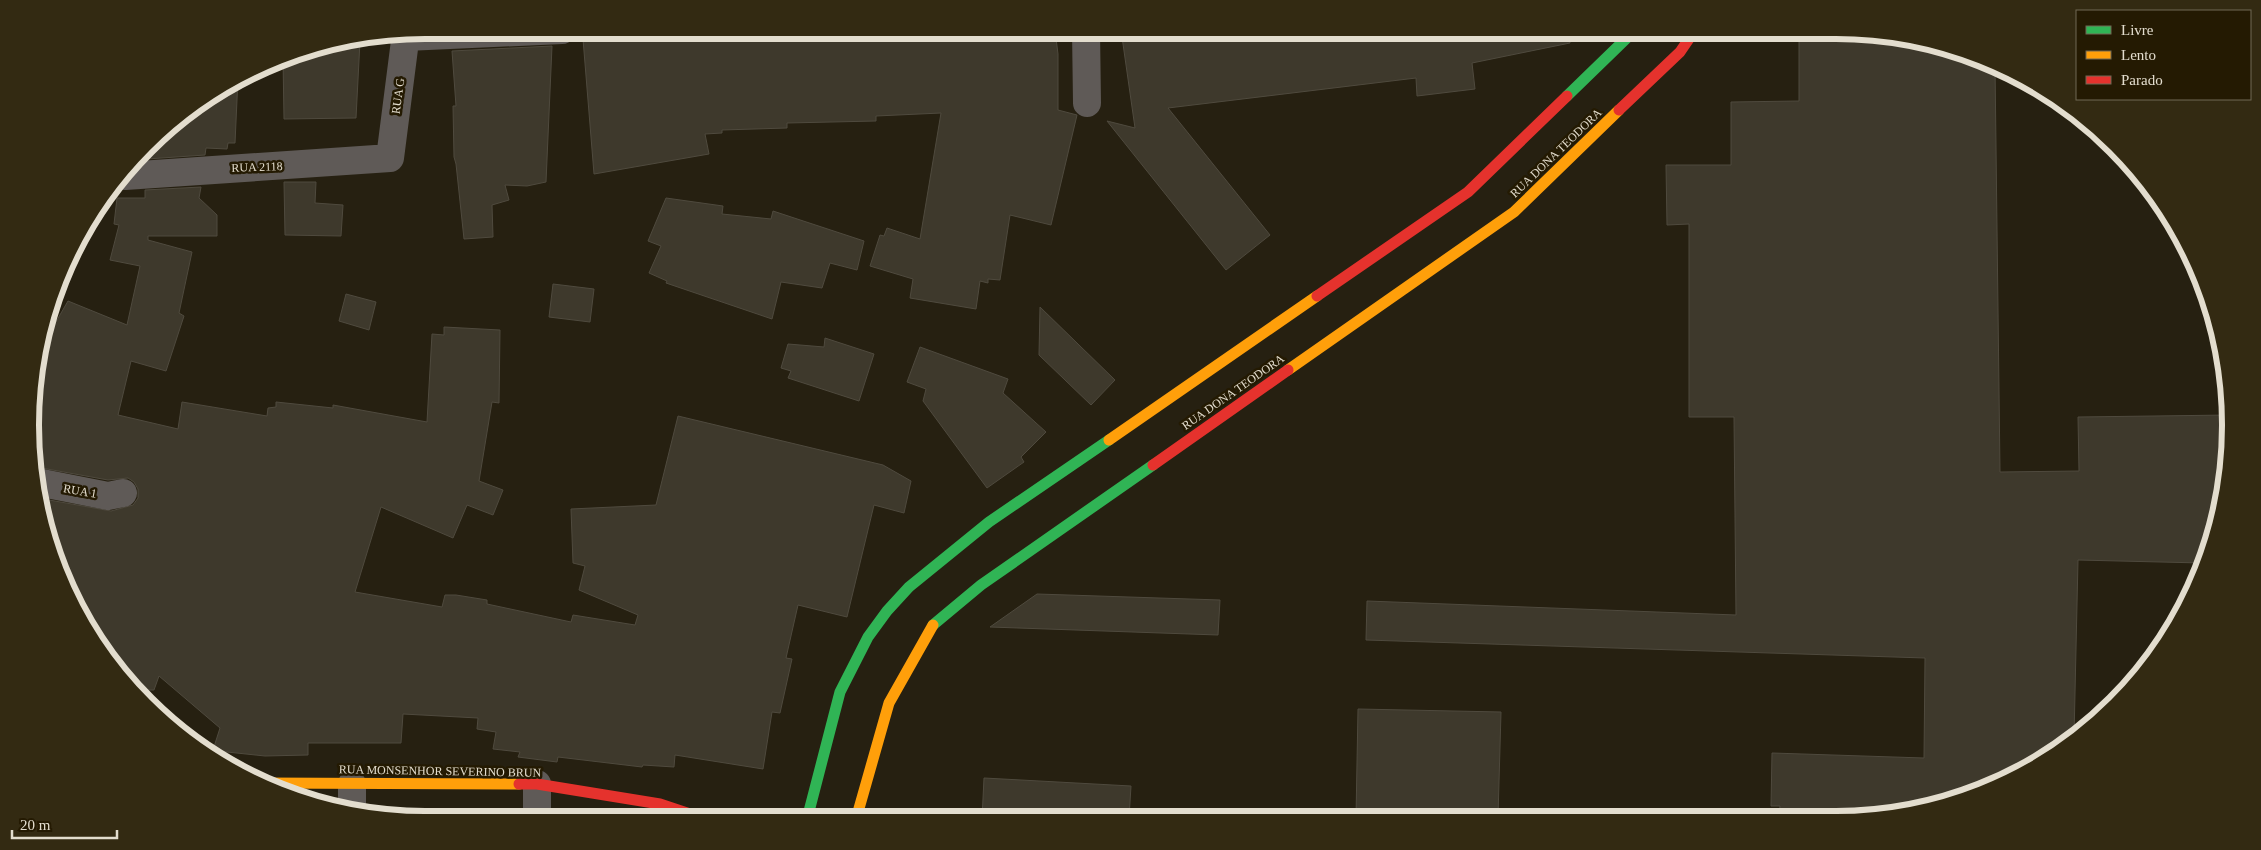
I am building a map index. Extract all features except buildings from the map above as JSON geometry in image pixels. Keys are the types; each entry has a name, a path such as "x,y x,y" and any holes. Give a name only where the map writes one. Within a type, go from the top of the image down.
{"main road":[{"path":"808,811 840,692 868,637 909,587 989,522 1468,192 1626,39"},
{"name":"RUA DONA TEODORA","path":"858,811 889,703 910,662 935,621 981,584 1514,212 1680,52 1689,39"},
{"name":"RUA MONSENHOR SEVERINO BRUN","path":"280,783 537,784 660,804 681,811"}],"street":[{"path":"1086,39 1087,103"},
{"name":"RUA G","path":"390,158 405,40"},
{"name":"RUA 2118","path":"130,176 390,158"},
{"name":"RUA 1","path":"43,483 108,496 123,494"},
{"path":"352,784 352,804"},
{"path":"537,784 537,811"}],"traffic: fast":[{"path":"1567,96 1626,39"},
{"path":"809,811 840,692 868,637 887,611 909,587 989,522 1109,440"},
{"path":"933,625 981,585 1153,465"}],"traffic: slow":[{"path":"1288,370 1514,212 1619,110"},
{"path":"1109,440 1317,296"},
{"path":"858,811 889,703 933,625"},
{"path":"280,783 519,784"}],"traffic: jam":[{"path":"1619,110 1680,52 1689,39"},
{"path":"1317,296 1468,192 1567,96"},
{"path":"1153,465 1288,370"},
{"path":"519,784 537,784 660,804 681,811"}]}
